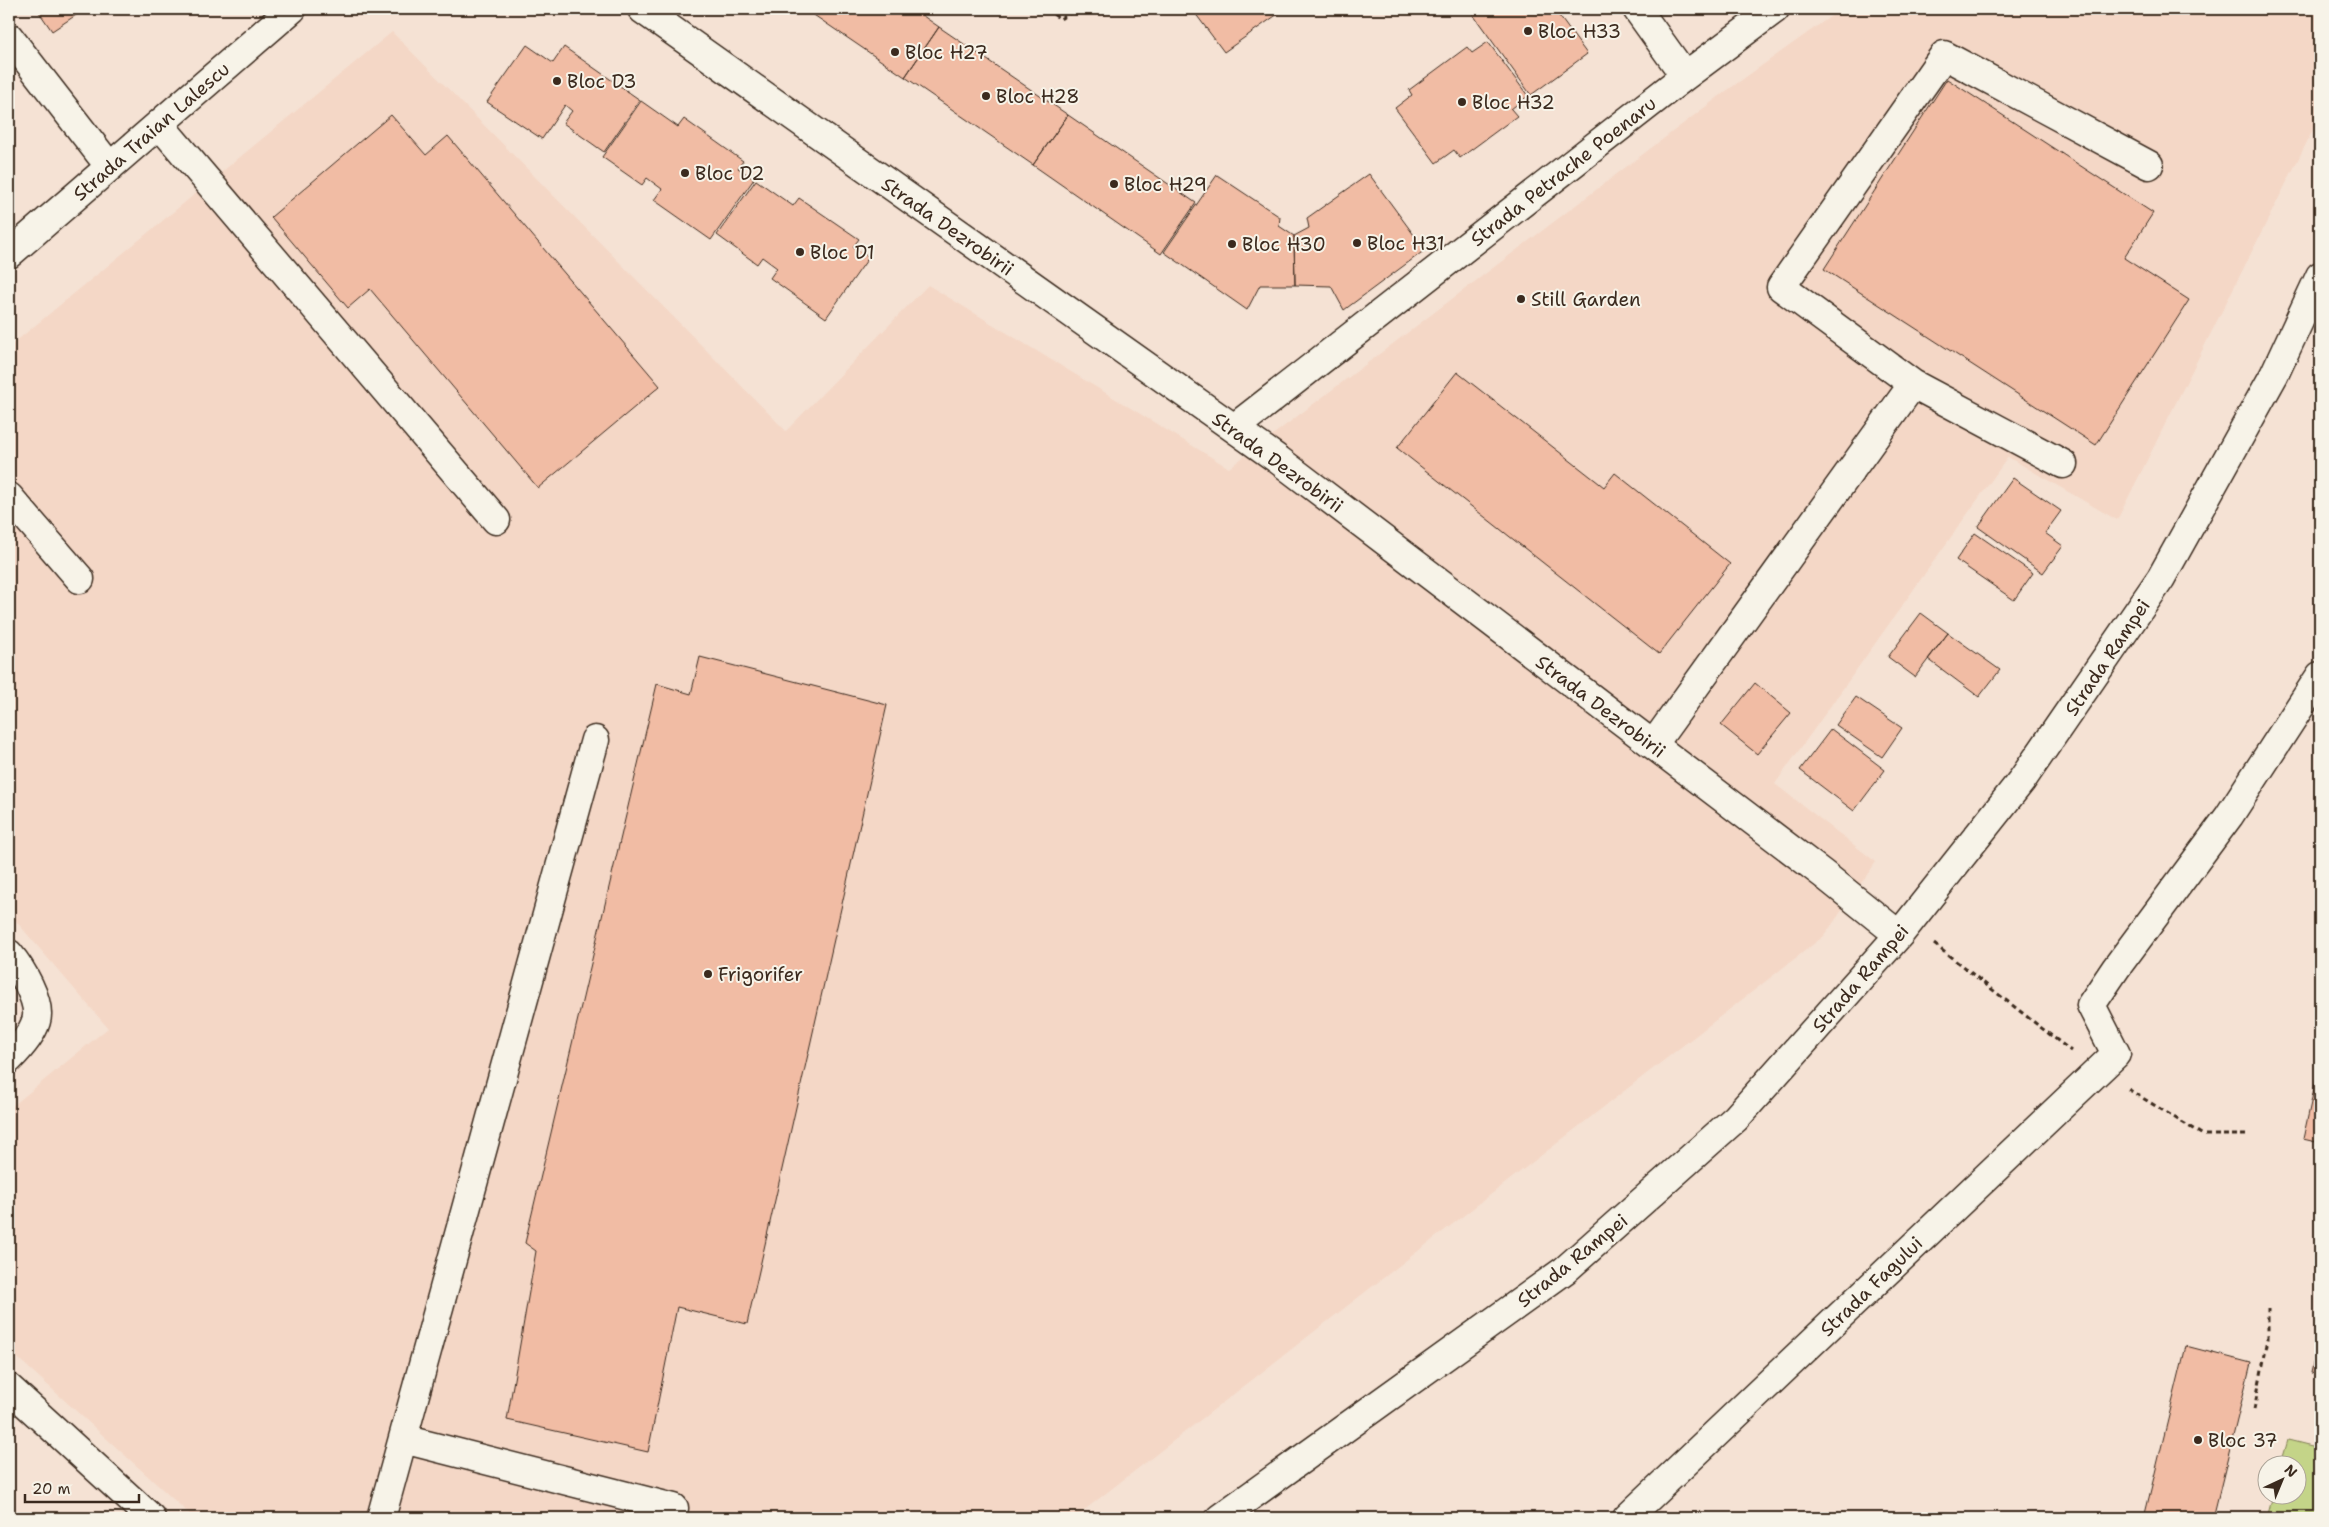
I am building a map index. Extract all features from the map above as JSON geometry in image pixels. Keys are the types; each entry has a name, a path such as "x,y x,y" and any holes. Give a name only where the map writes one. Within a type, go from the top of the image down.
{"street":[{"name":"Strada Traian Lalescu","path":"9,254 292,9"},
{"name":"Strada Dezrobirii","path":"642,9 1234,428 1823,874 1898,936"},
{"path":"1637,9 1684,76"},
{"name":"Strada Petrache Poenaru","path":"1234,428 1684,76 1775,9"},
{"path":"9,37 110,166"},
{"path":"2063,464 1913,384 1781,287 1944,55 2149,165"},
{"path":"159,124 496,520"},
{"name":"Strada Rampei","path":"1220,1518 1565,1270 1736,1118 1898,936 2022,780 2160,578 2274,375 2320,276"},
{"path":"1654,746 1913,384"},
{"path":"9,497 80,579"},
{"name":"Strada Fagului","path":"1627,1518 2116,1054 2092,1005 2116,968 2229,816 2320,676"},
{"path":"381,1518 595,740"},
{"path":"9,954 20,967 33,994 36,1020 19,1049 9,1058"},
{"path":"9,1388 151,1518"},
{"path":"403,1439 674,1508"}],"path":[{"path":"1046,9 1060,19 1077,9"},
{"path":"2254,1410 2268,1338 2268,1309"}],"shaded area":[{"path":"1841,9 2320,9 2320,116 2117,520 2008,457 1775,784 1876,862 1824,936 1074,1518 194,1518 9,1350 9,1109 108,1028 9,913 9,347 392,32 786,431 928,285 1229,468 1725,92"}],"green space":[{"path":"2288,1440 2320,1448 2320,1518 2267,1518 2271,1504 2306,1504 2306,1454 2284,1454"}],"building":[{"path":"37,9 85,9 52,31"},
{"name":"Bloc H27","path":"805,9 913,9 939,27 905,77"},
{"path":"1192,9 1285,9 1224,52"},
{"name":"Bloc H33","path":"1469,9 1554,9 1587,54 1531,95"},
{"name":"Bloc H28","path":"939,27 1068,115 1033,165 905,77"},
{"name":"Bloc H32","path":"1488,42 1528,96 1511,109 1517,116 1460,158 1454,150 1436,163 1395,108 1412,95 1409,90 1467,47 1472,53"},
{"name":"Bloc D3","path":"527,45 553,63 564,47 640,100 604,152 563,123 572,111 565,105 542,139 487,102"},
{"path":"1947,79 2153,213 2124,258 2189,300 2096,445 1824,269"},
{"name":"Bloc D2","path":"641,101 678,127 684,119 743,161 738,168 754,179 711,240 654,200 662,189 647,178 642,185 602,157"},
{"path":"391,115 426,155 448,136 660,386 538,488 370,289 348,308 271,217"},
{"name":"Bloc H29","path":"1068,115 1196,203 1161,254 1033,165"},
{"name":"Bloc H31","path":"1369,174 1425,250 1344,310 1331,286 1295,285 1294,236 1309,228 1307,218"},
{"name":"Bloc H30","path":"1217,175 1280,217 1279,226 1294,236 1295,285 1260,285 1247,310 1164,252"},
{"name":"Bloc D1","path":"756,180 793,206 799,198 859,239 853,247 869,257 826,318 770,278 777,268 762,257 757,264 717,235"},
{"path":"1457,372 1604,487 1615,473 1730,564 1659,654 1397,448"},
{"path":"2013,478 2061,511 2045,533 2063,546 2043,573 1978,527"},
{"path":"1975,533 2033,573 2014,600 1956,560"},
{"path":"1921,613 1948,633 1915,677 1888,657"},
{"path":"1948,633 2000,670 1979,697 1928,659"},
{"name":"Frigorifer","path":"700,657 887,705 747,1324 677,1307 648,1452 507,1420 536,1251 525,1243 657,684 691,694"},
{"path":"1755,683 1791,713 1757,754 1721,725"},
{"path":"1856,697 1902,728 1882,757 1836,725"},
{"path":"1831,729 1885,770 1854,811 1800,770"},
{"path":"2317,1075 2320,1075 2320,1143 2303,1139"},
{"path":"2320,1332 2320,1375 2311,1373"},
{"name":"Bloc 37","path":"2186,1346 2251,1363 2213,1518 2144,1518"}],"place":[{"name":"Bloc H33","path":"1528,31"},
{"name":"Bloc H27","path":"895,52"},
{"name":"Bloc D3","path":"557,81"},
{"name":"Bloc H28","path":"986,96"},
{"name":"Bloc H32","path":"1462,102"},
{"name":"Bloc D2","path":"685,173"},
{"name":"Bloc H29","path":"1114,184"},
{"name":"Bloc H31","path":"1357,243"},
{"name":"Bloc H30","path":"1232,244"},
{"name":"Bloc D1","path":"800,252"},
{"name":"Still Garden","path":"1521,299"},
{"name":"Frigorifer","path":"708,974"},
{"name":"Bloc 37","path":"2198,1440"}]}
